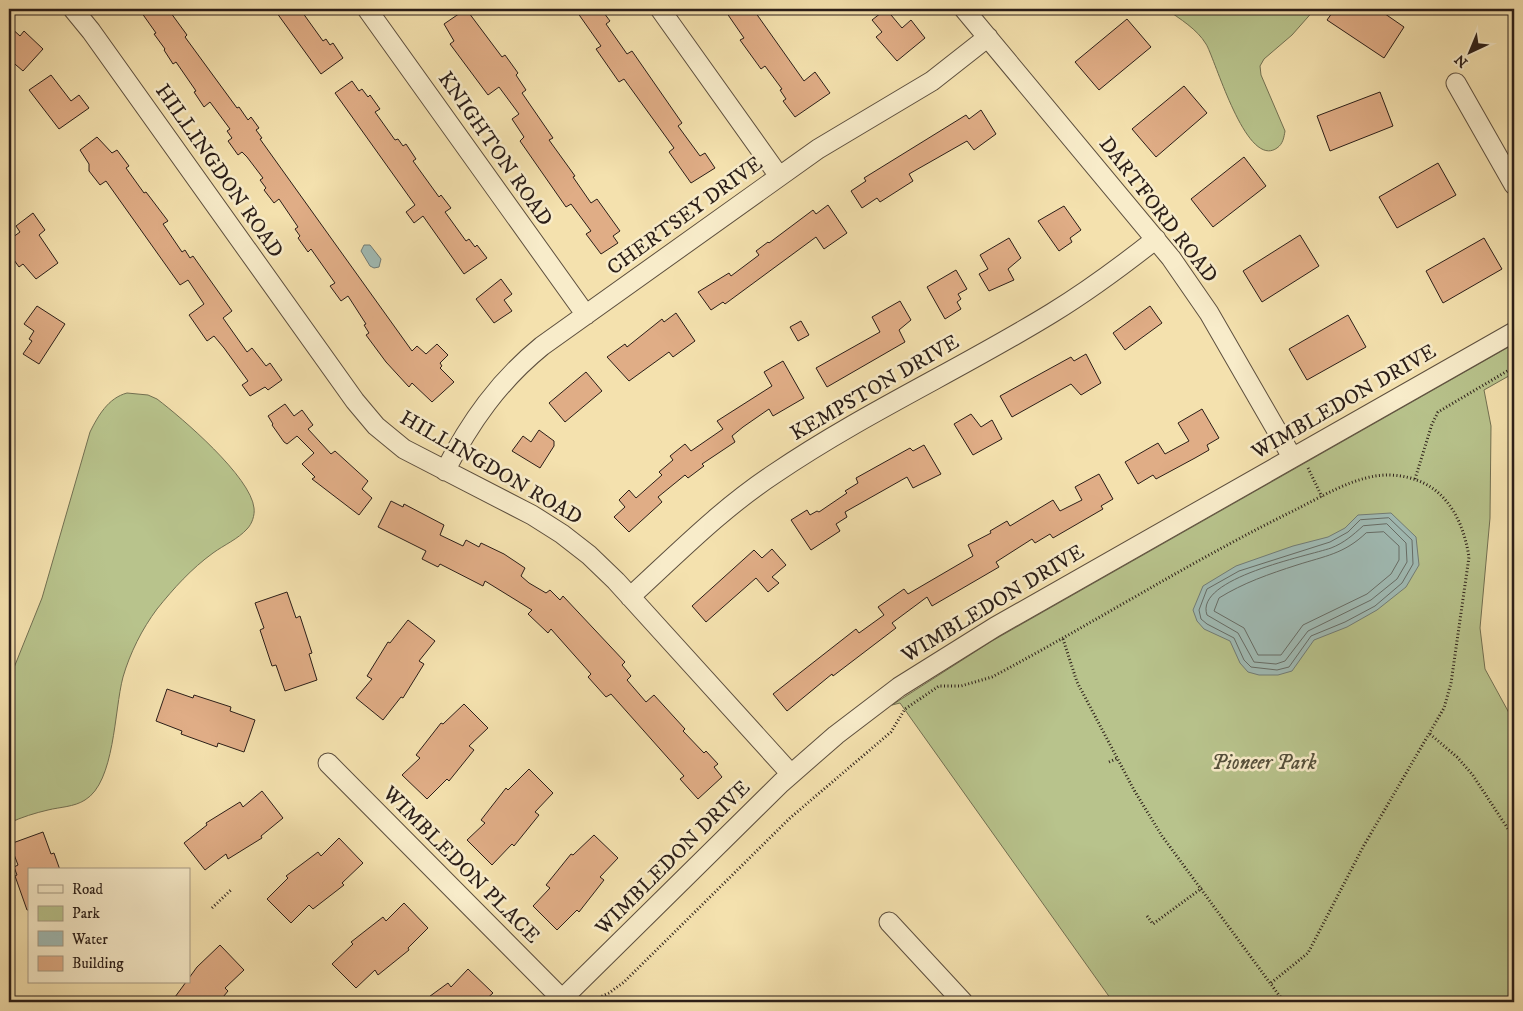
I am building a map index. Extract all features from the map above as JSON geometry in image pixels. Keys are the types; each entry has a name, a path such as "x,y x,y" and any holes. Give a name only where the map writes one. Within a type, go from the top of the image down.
{"street":[{"name":"HILLINGDON ROAD","path":"73,9 92,31 355,401 376,426 398,444 445,471 532,515 562,534 595,560 791,774"},
{"name":"KNIGHTON ROAD","path":"367,9 586,315"},
{"path":"660,9 779,176"},
{"name":"DARTFORD ROAD","path":"964,9 1156,239 1205,307 1296,455"},
{"name":"CHERTSEY DRIVE","path":"445,471 470,426 495,391 525,360 779,176 840,134 932,81 988,37"},
{"path":"1456,83 1514,185"},
{"name":"KEMPSTON DRIVE","path":"630,597 720,515 773,474 1060,308 1106,277 1156,239"},
{"name":"WIMBLEDON DRIVE","path":"562,1001 791,774 850,724 923,671 995,627 1514,332"},
{"name":"WIMBLEDON PLACE","path":"328,763 562,1001"},
{"path":"889,922 964,1002"}],"path":[{"path":"1415,479 1432,424 1438,412 1514,367"},
{"path":"1296,455 1322,497"},
{"path":"589,1002 609,993 624,982 790,818 891,732 901,714 912,704 939,686 961,686 992,677 1063,639 1207,556 1322,497 1362,480 1390,475 1415,479 1436,491 1448,501 1459,517 1466,536 1469,557 1451,683 1444,708 1363,847 1308,954 1271,983"},
{"path":"1063,639 1077,682 1134,790 1162,836 1284,1002"},
{"path":"1430,734 1457,756 1472,774 1514,838"},
{"path":"1110,762 1118,758"},
{"path":"1147,916 1153,924 1202,888"},
{"path":"212,908 232,889"}],"green space":[{"path":"1166,9 1315,9 1292,35 1264,59 1260,66 1261,75 1285,131 1283,140 1277,148 1265,150 1254,143 1233,110 1206,44 1193,29"},
{"name":"Pioneer Park","path":"1514,344 1514,373 1484,390 1491,426 1490,518 1480,628 1485,669 1514,722 1514,1002 1113,1002 900,703 892,705 992,641"},
{"path":"127,393 148,395 157,399 214,449 229,465 250,495 254,516 250,525 243,533 205,559 183,579 157,609 141,633 123,677 108,762 95,791 85,800 76,804 38,812 9,823 9,680 42,598 90,432 109,403 120,395"}],"water":[{"path":"364,245 370,245 381,259 379,267 374,268 370,266 361,251"},
{"path":"1391,513 1416,537 1419,565 1406,587 1377,610 1347,627 1314,640 1292,671 1278,675 1259,675 1248,672 1240,663 1230,641 1204,629 1197,621 1193,610 1203,586 1236,566 1293,546 1328,537 1345,528 1358,515"}],"building":[{"path":"139,9 168,9 187,35 185,37 237,108 239,107 248,120 251,117 259,128 256,130 262,138 260,139 412,351 417,346 426,354 437,344 448,355 440,363 442,366 440,368 454,382 432,402 412,383 409,387 386,362 366,335 369,333 364,325 366,324 348,296 341,301 330,286 335,283 311,249 308,252 298,238 300,236 295,229 298,227 279,199 274,203 264,190 266,188 260,180 263,178 242,152 238,155 228,141 232,138 227,131 230,129 210,102 204,107 194,92 196,91 176,62 173,64 154,34 156,33"},
{"path":"274,9 300,9 323,41 326,39 330,45 333,43 343,58 321,74"},
{"path":"466,9 502,57 505,55 518,73 516,75 526,90 522,93 553,138 549,140 575,176 573,177 591,203 597,199 620,231 613,236 618,243 601,254 586,234 591,231 571,204 566,207 520,141 524,137 512,119 519,114 499,87 488,95 450,44 454,41 444,24"},
{"path":"575,9 601,9 610,21 606,24 627,54 632,51 682,123 678,126 700,156 705,153 715,168 691,183 669,152 674,148 624,79 619,82 596,49 601,46"},
{"path":"724,9 753,9 804,81 815,72 830,93 795,117 783,101 786,99 780,90 782,89 765,66 761,69 740,40 744,38"},
{"path":"886,9 902,28 911,20 925,38 897,61 876,37 882,32 872,20"},
{"path":"1335,9 1378,9 1404,27 1384,58 1327,20"},
{"path":"1127,19 1151,47 1099,90 1075,62"},
{"path":"9,26 20,36 24,31 43,49 23,71 9,59"},
{"path":"51,75 71,101 79,95 89,108 59,129 29,90"},
{"path":"352,81 359,91 362,89 368,97 370,95 380,109 375,112 395,140 398,139 403,146 406,144 416,159 413,161 439,197 441,195 451,208 445,212 466,241 469,239 475,247 477,245 487,258 464,274 423,216 414,223 406,212 415,205 335,93"},
{"path":"1184,86 1207,113 1156,157 1132,129"},
{"path":"1380,92 1393,126 1330,151 1317,116"},
{"path":"981,110 996,134 974,150 967,141 909,174 913,181 880,202 877,198 862,208 851,191 866,181 864,178 966,115 969,119"},
{"path":"97,137 112,153 117,150 129,166 126,168 168,221 163,224 182,252 185,250 190,258 193,256 232,311 223,318 247,352 252,348 266,366 270,363 282,380 268,390 265,387 250,396 242,385 248,381 224,348 214,336 207,341 189,315 204,304 188,280 180,285 106,181 100,185 89,171 89,164 80,150"},
{"path":"1244,157 1266,186 1213,227 1191,199"},
{"path":"1438,163 1456,195 1397,228 1379,197"},
{"path":"828,205 847,233 824,249 816,237 725,304 723,302 711,310 698,292 729,273 731,276 759,255 756,251 768,242 813,210 816,214"},
{"path":"1064,206 1081,230 1070,238 1072,242 1059,251 1038,221"},
{"path":"33,213 45,230 39,235 58,263 36,279 23,264 19,267 9,253 9,240 20,232 16,226"},
{"path":"1300,235 1319,266 1262,302 1243,271"},
{"path":"1009,238 1021,258 1008,269 1014,280 989,291 979,274 988,269 980,255"},
{"path":"1484,238 1502,269 1443,303 1426,271"},
{"path":"956,270 967,289 958,294 961,299 957,302 961,309 945,319 927,287"},
{"path":"501,279 512,294 504,300 512,311 494,323 476,299"},
{"path":"900,301 911,320 899,330 905,342 827,387 816,368 880,332 872,317"},
{"path":"37,306 65,324 39,364 23,354 32,341 29,339 34,331 24,324"},
{"path":"1150,306 1162,323 1125,350 1113,333"},
{"path":"676,313 695,341 673,357 669,352 629,381 607,357 625,344 627,347 662,319 664,322"},
{"path":"1348,315 1366,347 1307,380 1289,349"},
{"path":"801,321 809,335 798,341 790,327"},
{"path":"1086,354 1101,383 1081,395 1071,384 1012,417 1000,396 1071,357 1074,361"},
{"path":"783,361 804,398 773,416 769,409 743,427 732,436 735,442 702,464 704,466 688,478 685,475 658,497 662,502 629,532 614,517 625,507 619,500 629,490 636,498 662,475 659,472 673,460 670,456 685,444 691,451 723,429 717,421 772,386 764,372"},
{"path":"586,372 602,391 565,422 549,403"},
{"path":"285,404 294,416 302,410 313,425 308,429 331,454 335,451 368,481 362,489 372,498 359,515 312,479 315,477 302,464 314,453 297,436 287,444 284,442 272,425 268,416"},
{"path":"1202,409 1219,438 1207,445 1209,450 1156,479 1153,475 1138,484 1125,462 1158,443 1165,454 1189,441 1178,423"},
{"path":"971,414 981,427 992,420 1002,439 973,455 954,424"},
{"path":"539,430 554,441 554,446 540,468 512,451 523,436 531,442"},
{"path":"924,445 941,474 913,488 907,477 845,512 847,517 836,524 840,531 811,550 791,520 807,510 810,515 817,511 819,512 858,483 856,478 910,448 913,451"},
{"path":"1099,474 1113,499 1101,506 1103,509 1053,538 1050,534 1035,543 1032,539 996,562 999,567 932,606 927,597 892,623 896,628 833,676 832,674 787,711 773,694 856,629 859,633 884,615 878,607 904,589 908,594 973,556 968,545 991,533 990,531 1007,521 1010,526 1053,500 1060,511 1082,500 1075,487"},
{"path":"391,501 403,507 404,504 444,525 440,535 463,546 466,540 479,547 481,543 504,554 525,568 521,576 529,583 546,593 550,590 560,600 563,596 625,662 622,665 631,676 627,680 646,702 654,695 685,729 683,731 704,753 706,751 718,764 714,767 722,777 698,799 680,779 684,776 611,694 606,697 588,677 591,674 551,629 548,633 528,614 532,610 485,581 483,586 440,564 438,567 422,559 426,551 378,527"},
{"path":"772,549 786,565 772,577 779,583 768,592 756,578 706,622 692,606 754,550 762,558"},
{"path":"287,592 296,618 300,616 312,653 309,654 317,680 285,691 276,665 272,666 260,630 264,628 255,603"},
{"path":"408,620 435,641 419,661 424,664 403,698 401,697 383,720 356,698 372,679 367,676 388,642 390,643"},
{"path":"167,689 193,698 194,695 231,707 230,711 255,720 244,752 218,743 217,747 181,734 182,731 156,721"},
{"path":"464,704 488,728 469,746 474,750 449,781 447,779 427,799 402,775 420,758 416,755 441,723 443,724"},
{"path":"529,769 553,793 535,812 539,815 514,846 512,844 492,865 467,840 485,823 481,820 506,788 508,790"},
{"path":"262,791 283,818 261,836 262,838 228,859 226,854 205,870 184,843 207,825 206,823 240,802 243,807"},
{"path":"43,832 51,854 54,853 59,868 28,868 28,910 15,876 17,875 14,867 18,865 10,844"},
{"path":"594,835 618,858 600,877 604,880 579,912 577,910 557,930 533,906 550,888 546,885 571,854 573,855"},
{"path":"339,838 363,863 342,883 344,885 313,909 309,905 291,923 267,899 288,878 286,876 318,852 321,856"},
{"path":"404,903 428,928 408,948 409,950 378,975 375,970 356,988 332,964 353,944 351,942 383,917 386,921"},
{"path":"220,945 244,970 225,988 228,991 219,1002 182,1002 175,997 185,984 190,984 190,977 197,967"},
{"path":"468,969 493,993 483,1002 476,997 470,1002 422,1002 448,983 451,987"}]}
